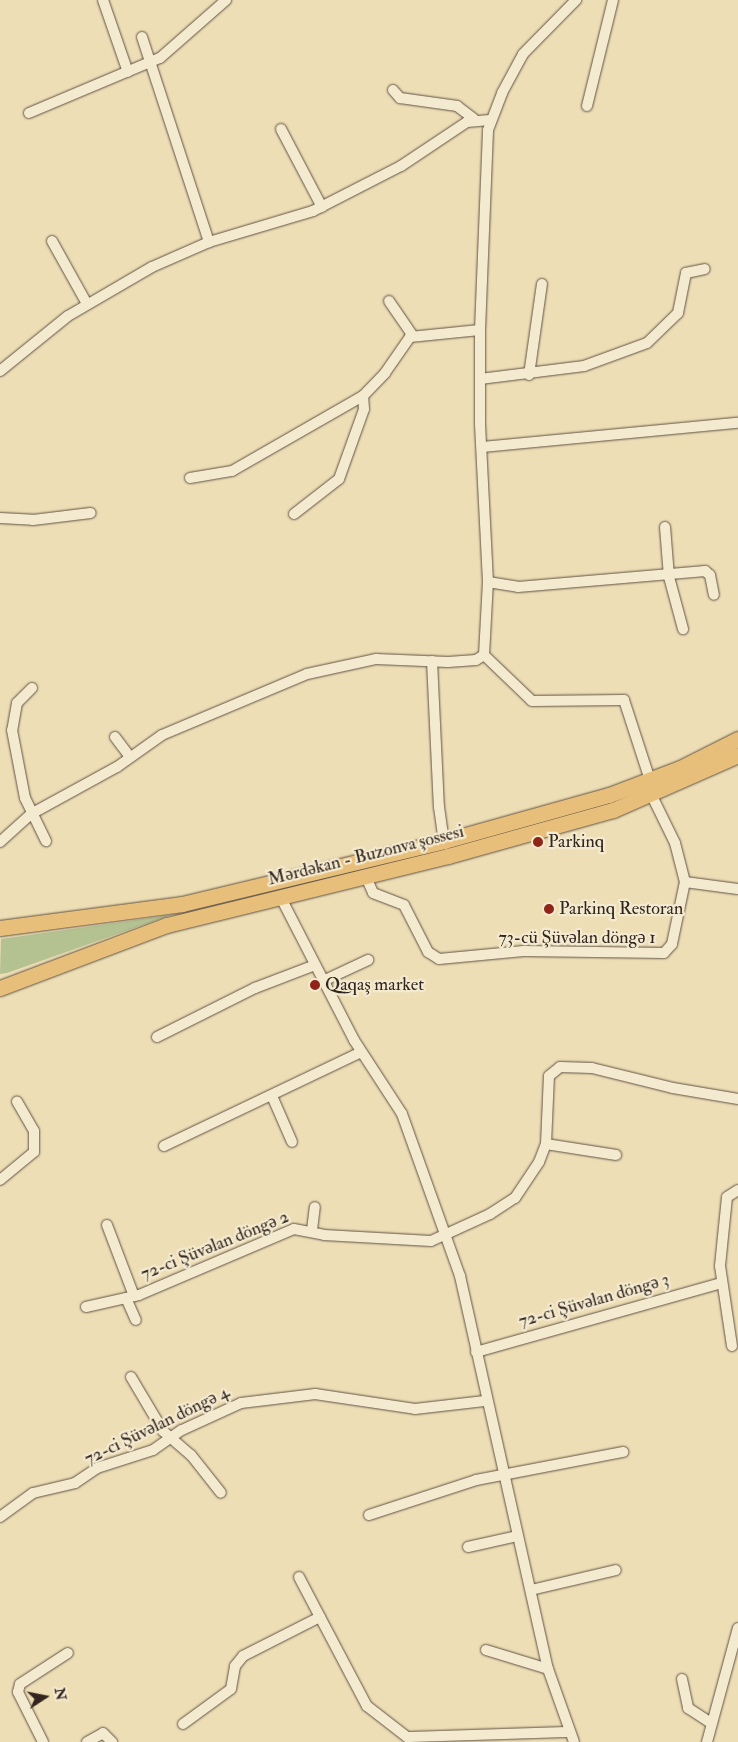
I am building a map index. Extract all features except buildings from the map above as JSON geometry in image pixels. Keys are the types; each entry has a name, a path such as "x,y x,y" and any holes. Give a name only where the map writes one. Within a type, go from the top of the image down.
{"main road":[{"path":"0,928 182,904 444,841 545,815 650,780 738,739"},
{"name":"Mərdəkan - Buzonva şossesi","path":"0,988 167,925 280,896 366,877 550,829 652,796 738,755"},
{"path":"0,981 32,977"}],"street":[{"path":"103,0 128,72"},
{"path":"29,113 151,64 226,0"},
{"path":"576,0 523,54 490,120 480,330 482,447 488,582 484,655 532,701 624,700 650,780"},
{"path":"587,106 613,0"},
{"path":"142,37 209,242"},
{"path":"393,90 400,98 457,106 474,119 490,120"},
{"path":"0,371 87,304 152,267 209,242 322,207 401,166 474,119"},
{"path":"280,129 322,207"},
{"path":"52,241 87,304"},
{"path":"480,379 529,375 584,366 647,343 678,312 686,273 704,269"},
{"path":"529,375 542,284"},
{"path":"389,301 413,336"},
{"path":"190,478 232,471 363,396 413,336 480,330"},
{"path":"294,514 339,479 364,409 363,396"},
{"path":"482,447 738,423"},
{"path":"0,518 33,520 91,512"},
{"path":"665,526 669,576 683,629"},
{"path":"488,582 518,587 708,572 714,594"},
{"path":"0,842 31,814 130,757 148,743 193,720 315,671 376,659 469,661 484,655"},
{"path":"432,661 439,807 444,841"},
{"path":"32,688 17,703 12,730 31,814 46,841"},
{"path":"115,737 130,757"},
{"name":"73-cü Şüvəlan döngə 1","path":"366,877 373,893 404,905 428,952 439,960 524,951 664,953 672,944 685,882 675,843 652,796"},
{"path":"685,882 738,889"},
{"path":"280,896 361,1052 402,1114 445,1236 463,1290 485,1400 548,1669 574,1742"},
{"path":"323,981 368,960"},
{"path":"157,1037 255,988 315,965"},
{"path":"164,1146 231,1111 272,1096 361,1052"},
{"path":"616,1155 546,1144 548,1082 560,1067 592,1068 673,1088 738,1099"},
{"path":"272,1096 292,1142"},
{"path":"0,1180 34,1152 34,1131 17,1101"},
{"name":"72-ci Şüvəlan döngə 2","path":"86,1308 130,1297 294,1229 312,1230 324,1235 420,1241 445,1236 515,1198 546,1144"},
{"path":"732,1346 728,1299 722,1283 727,1197 738,1190"},
{"path":"312,1230 315,1207"},
{"path":"106,1225 136,1320"},
{"name":"72-ci Şüvəlan döngə 3","path":"476,1352 722,1283"},
{"path":"131,1377 155,1420 221,1493"},
{"name":"72-ci Şüvəlan döngə 4","path":"0,1517 33,1494 75,1483 97,1468 161,1446 171,1437 242,1403 287,1396 316,1394 414,1409 485,1400"},
{"path":"369,1515 502,1474 623,1452"},
{"path":"468,1547 517,1536"},
{"path":"531,1590 616,1570"},
{"path":"299,1577 367,1706 407,1737 569,1732"},
{"path":"183,1724 231,1689 235,1666 244,1656 320,1617"},
{"path":"707,1742 738,1628"},
{"path":"486,1650 548,1669"},
{"path":"42,1742 19,1688 20,1684 68,1653"},
{"path":"682,1679 688,1708 711,1724"},
{"path":"87,1742 103,1733 112,1742"}],"green space":[{"path":"171,915 7,973 0,974 1,939"}],"place":[{"name":"Parkinq","path":"538,842"},
{"name":"Parkinq Restoran","path":"549,909"},
{"name":"Qaqaş market","path":"315,985"}]}
